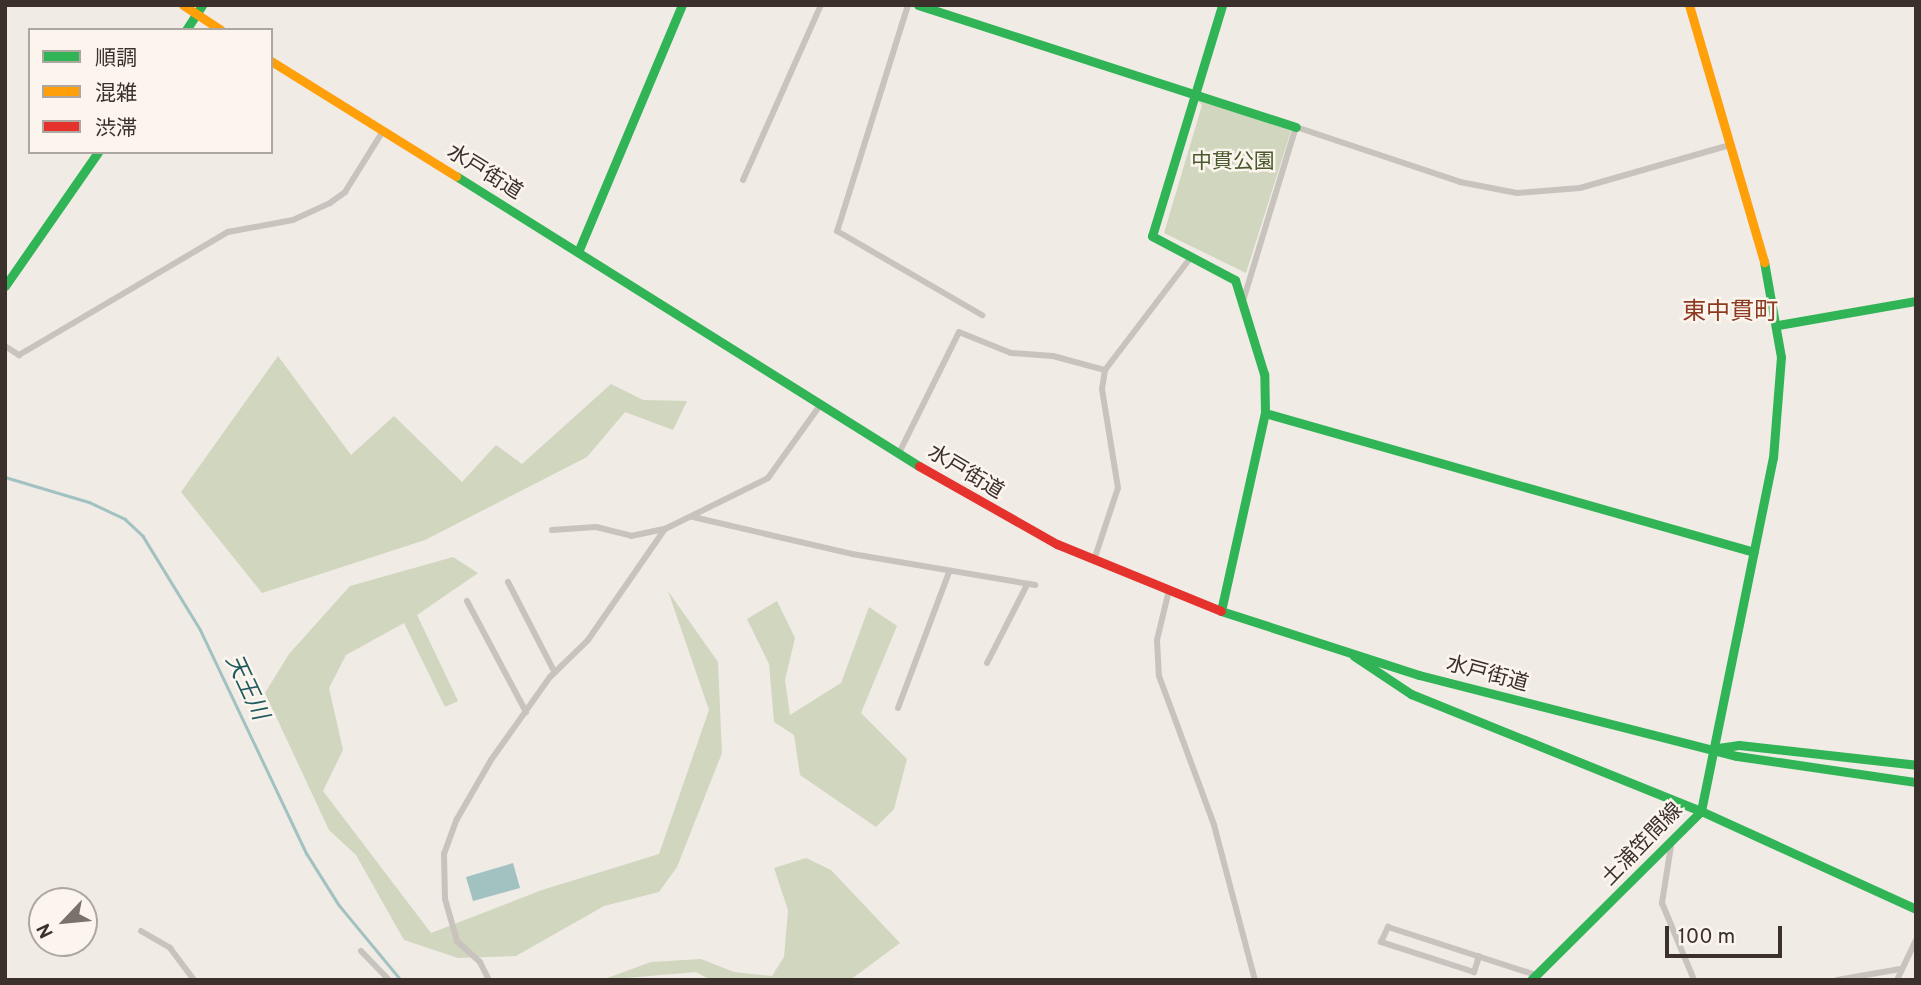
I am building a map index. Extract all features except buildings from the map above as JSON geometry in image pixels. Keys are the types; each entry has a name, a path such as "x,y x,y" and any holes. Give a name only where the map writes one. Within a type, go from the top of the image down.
{"main road":[{"path":"183,5 218,28"},
{"path":"188,28 202,5"},
{"path":"578,252 682,5"},
{"path":"918,5 1296,127"},
{"path":"1221,611 1265,413 1264,374 1235,281 1152,236 1222,5"},
{"path":"1354,656 1410,694 1701,811 1754,552 1779,412 1778,325 1689,5"},
{"name":"水戸街道","path":"273,62 899,453 1007,518 1094,560 1221,611 1354,656 1715,749 1916,782"},
{"path":"5,286 97,154"},
{"path":"1778,325 1916,301"},
{"path":"1265,413 1754,552"},
{"name":"水戸街道","path":"1715,749 1739,745 1916,765"},
{"name":"土浦笠間線","path":"1534,977 1671,846 1701,811 1916,909"}],"street":[{"path":"743,180 821,5"},
{"path":"908,5 837,231 982,315"},
{"path":"1243,300 1296,127 1460,182 1517,193 1580,187 1730,145"},
{"path":"5,346 19,355 228,232 293,220 330,203 345,192 383,130"},
{"path":"1094,560 1118,488 1102,389 1105,370 1191,257"},
{"path":"899,453 960,332 1011,353 1053,356 1105,370"},
{"path":"552,530 596,527 631,536 665,529 693,517 768,478 821,404"},
{"path":"693,517 949,572 1031,585 987,663"},
{"path":"489,980 480,962 457,941 445,899 444,854 457,819 526,712 555,673 588,640 665,529"},
{"path":"898,708 949,572"},
{"path":"508,582 555,673"},
{"path":"1169,590 1157,640 1160,676 1214,825 1255,980"},
{"path":"467,601 526,712"},
{"path":"1671,846 1662,903 1694,980"},
{"path":"1479,957 1474,972 1381,942 1388,927 1479,957 1534,977"},
{"path":"141,931 170,948 194,980"},
{"path":"1898,980 1900,969 1916,940"},
{"path":"361,951 388,980"},
{"path":"1836,980 1900,969"}],"green space":[{"name":"中貫公園","path":"1195,98 1291,131 1246,273 1164,233 1202,105"},
{"path":"278,356 351,455 394,416 462,482 496,445 522,464 611,384 643,400 687,401 673,430 625,412 587,457 425,540 262,593 181,492"},
{"path":"453,557 478,573 417,615 458,701 445,707 404,623 346,655 329,688 343,750 323,791 431,933 542,890 659,854 709,710 668,591 718,662 722,753 677,867 659,892 604,906 516,956 458,958 404,940 356,855 329,830 265,693 289,654 350,586"},
{"path":"777,601 795,638 785,680 790,715 841,683 869,607 897,626 861,713 907,759 894,809 876,827 800,775 794,735 774,722 769,664 747,619"},
{"path":"806,858 831,870 900,943 850,980 711,980 696,972 602,980 651,962 701,959 734,972 772,976 784,957 788,910 774,868"}],"water":[{"path":"513,863 520,888 473,901 466,877"}],"waterway":[{"name":"天王川","path":"5,477 89,502 125,519 143,536 200,629 307,854 339,905 401,980"}],"traffic: fast":[{"path":"187,28 202,5"},
{"path":"578,252 682,5"},
{"path":"918,5 1296,127"},
{"path":"1221,611 1265,413 1264,374 1235,280 1152,236 1222,5"},
{"path":"5,286 97,154"},
{"path":"456,176 919,466"},
{"path":"1354,656 1411,694 1701,811 1773,458 1781,357 1764,262"},
{"path":"1778,325 1916,301"},
{"path":"1265,413 1754,552"},
{"path":"1221,611 1419,675 1737,756 1916,782"},
{"path":"1718,748 1739,745 1916,765"},
{"path":"1531,980 1701,811 1916,909"}],"traffic: slow":[{"path":"183,5 218,28"},
{"path":"1689,5 1764,262"},
{"path":"273,62 456,176"}],"traffic: jam":[{"path":"919,466 1057,544 1221,611"}],"district":[{"name":"東中貫町","path":"1730,314"}]}
